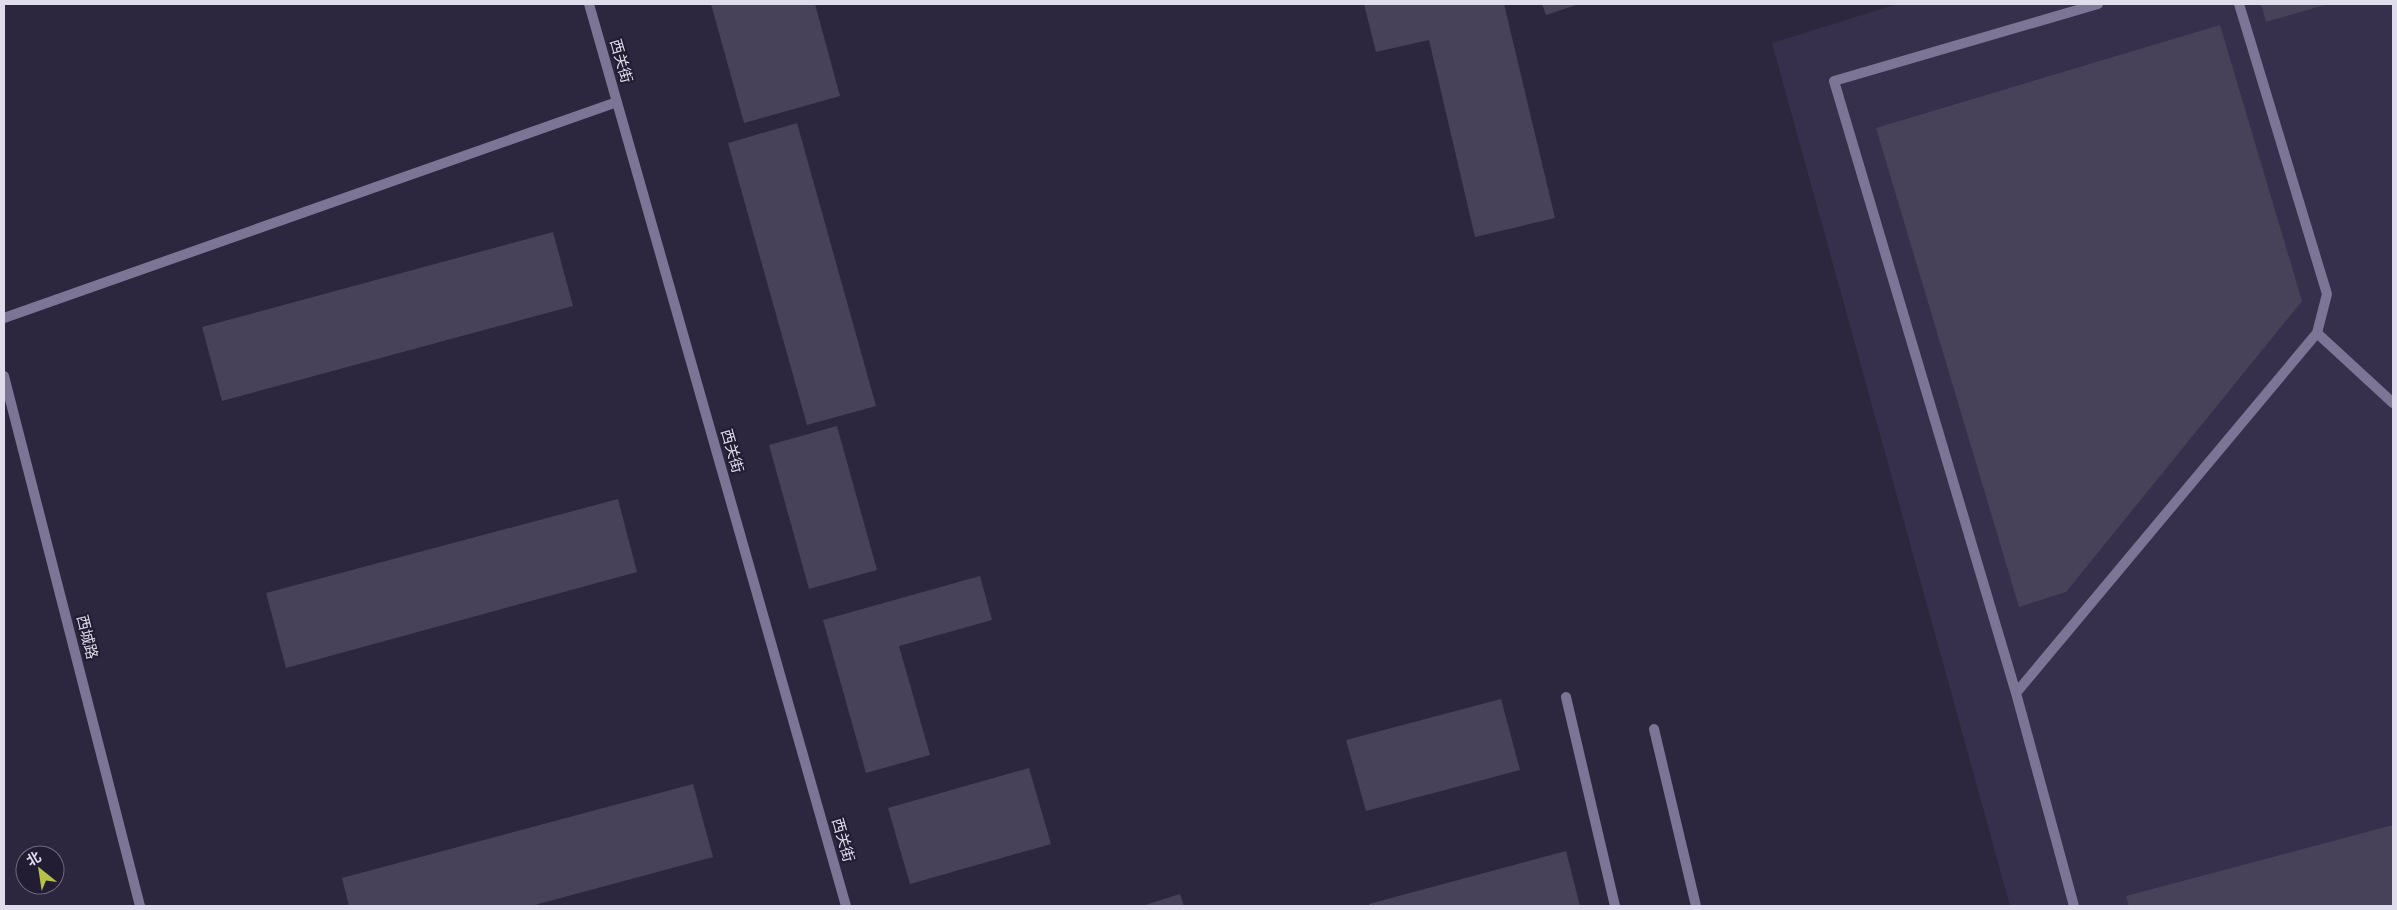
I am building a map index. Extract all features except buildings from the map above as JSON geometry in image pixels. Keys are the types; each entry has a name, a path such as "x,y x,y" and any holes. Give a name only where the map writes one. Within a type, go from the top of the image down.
{"street":[{"name":"西关街","path":"589,4 846,906"},
{"path":"2074,906 2016,693 1834,81 2098,4"},
{"path":"2016,693 2317,333 2327,294 2239,4"},
{"path":"4,318 617,102"},
{"path":"2317,333 2393,403"},
{"name":"西城路","path":"4,376 140,906"},
{"path":"1566,697 1615,906"},
{"path":"1654,730 1696,906"}],"shaded area":[{"path":"1897,4 2393,4 2393,906 2010,906 1772,43"}]}
